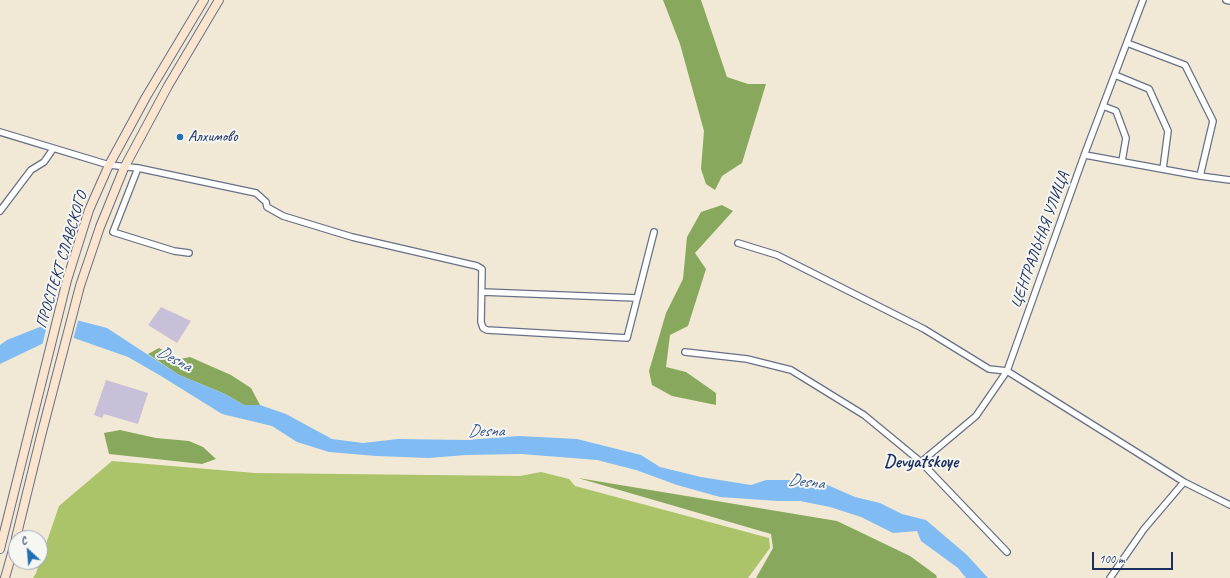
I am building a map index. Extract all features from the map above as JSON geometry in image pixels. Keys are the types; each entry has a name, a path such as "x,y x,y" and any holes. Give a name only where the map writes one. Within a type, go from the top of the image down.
{"main road":[{"name":"ПРОСПЕКТ СЛАВСКОГО","path":"0,549 67,280 89,210 109,165 146,97 204,0"},
{"name":"ПРОСПЕКТ СЛАВСКОГО","path":"18,530 80,286 100,227 124,168 168,86 219,0"},
{"name":"ПРОСПЕКТ СЛАВСКОГО","path":"5,578 8,567"}],"street":[{"name":"ЦЕНТРАЛЬНАЯ УЛИЦА","path":"921,462 976,416 1007,371 1143,0"},
{"path":"1226,0 1230,2"},
{"path":"1127,43 1185,65 1213,120 1200,176"},
{"path":"1115,75 1149,89 1168,131 1163,169"},
{"path":"1103,106 1116,111 1124,132 1126,138 1122,161"},
{"path":"0,132 109,165 124,168 138,168 256,193 266,202 267,207 283,216 352,237 477,266 482,269 481,322 483,328 487,330 627,338 654,232"},
{"path":"0,211 31,170 44,162 53,148"},
{"path":"1085,155 1230,180"},
{"path":"138,168 112,232 174,251 189,253"},
{"path":"738,243 778,255 924,329 990,369 1007,371 1184,482 1230,506"},
{"path":"482,292 637,298"},
{"path":"685,352 747,359 791,370 864,415 921,462 1007,552"},
{"path":"1110,578 1144,529 1184,482"}],"shaded area":[{"path":"161,307 191,321 177,343 148,325"},
{"path":"106,380 148,393 138,424 104,414 102,418 94,415"}],"green space":[{"path":"663,0 701,0 727,77 748,84 766,84 742,163 722,176 715,190 706,184 701,169 704,131 680,44"},
{"path":"722,205 733,211 695,253 706,269 688,326 670,335 666,367 686,372 716,393 716,405 672,396 652,385 649,371 666,313 683,279 687,237 701,212"},
{"path":"159,348 180,359 190,357 231,375 251,388 260,405 244,405 225,394 179,375 148,354"},
{"path":"120,430 156,438 189,441 203,447 216,459 202,464 109,454 104,433"},
{"path":"112,461 255,473 520,476 541,472 569,479 575,486 769,538 770,548 748,578 33,578 37,570 48,570 48,538 59,506"},
{"path":"578,478 837,521 910,556 936,575 937,578 756,578 773,548 771,534"}],"water":[{"name":"Desna","path":"65,317 107,328 179,375 225,394 244,405 260,405 286,414 332,439 363,443 398,439 466,440 519,436 577,439 641,455 660,467 701,477 751,485 766,480 816,480 855,497 880,503 902,514 926,520 967,555 988,578 966,578 958,568 921,541 917,531 893,533 861,517 830,507 800,501 720,497 677,485 636,470 597,460 521,454 466,455 429,458 329,452 297,442 272,426 222,414 128,357 71,337 46,342 0,364 0,345 7,340"}],"pier":[{"path":"64,315 79,318 73,340 46,344 42,346 48,321"}],"place":[{"name":"Алхимово","path":"180,137"}],"district":[{"name":"Devyatskoye","path":"921,462"}]}
